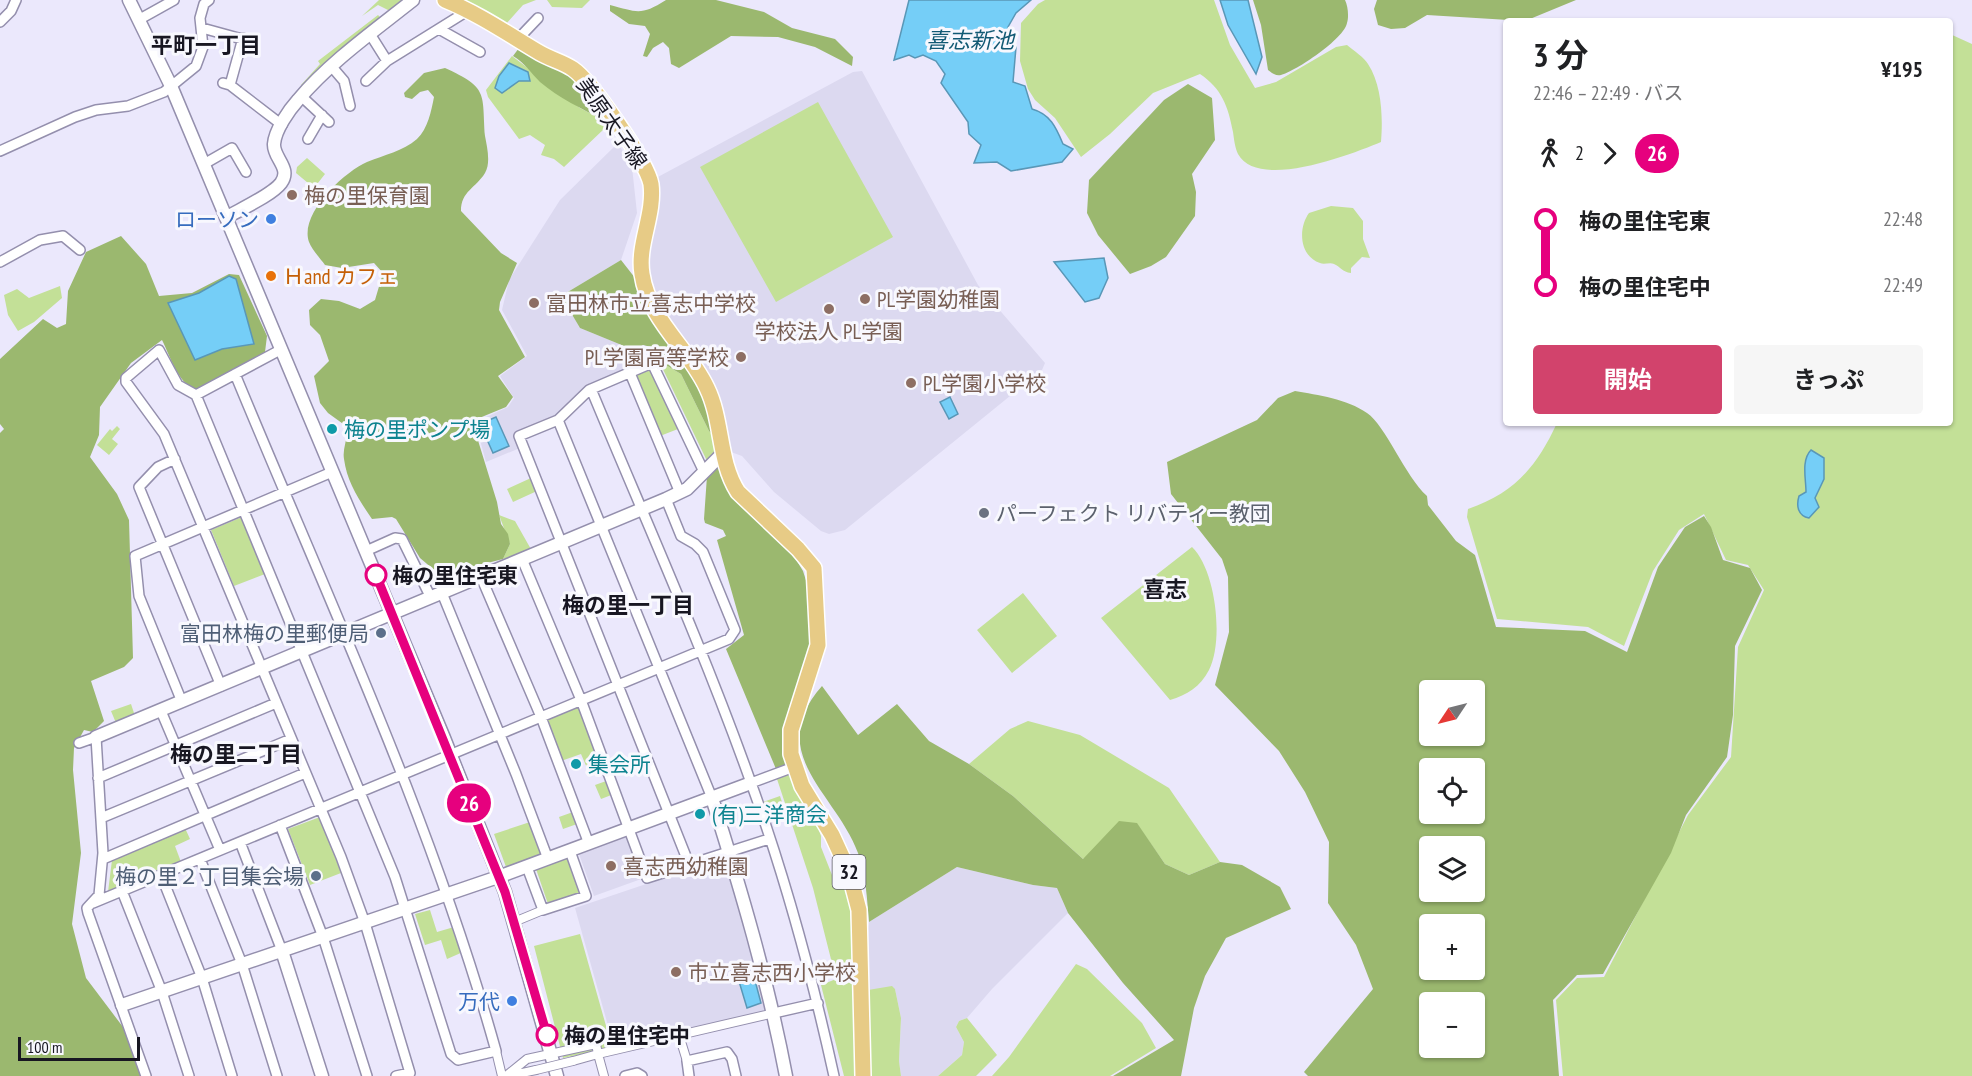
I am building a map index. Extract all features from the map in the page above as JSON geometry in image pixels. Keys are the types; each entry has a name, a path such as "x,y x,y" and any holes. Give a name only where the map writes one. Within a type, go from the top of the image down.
{"main road":[{"name":"美原太子線","path":"445,0 469,10 547,57 572,68 635,149 648,171 651,201 641,260 644,286 659,319 706,386 720,428 732,483 738,492 798,549 814,568 819,637 791,730 794,767 844,862 859,910 863,1076"}],"street":[{"path":"0,22 11,11 16,0"},
{"path":"129,0 171,86 450,755 514,922 557,1076"},
{"path":"140,19 174,0"},
{"path":"0,151 75,117 153,98 171,86 196,66 203,47 200,18 204,4 209,0"},
{"path":"227,218 283,181 285,171 274,144 282,125 301,96 370,34 413,0"},
{"path":"366,81 387,61 469,10"},
{"path":"518,39 538,18"},
{"path":"202,28 248,40 226,84 282,125"},
{"path":"440,29 480,52"},
{"path":"370,34 387,61"},
{"path":"332,67 344,81 350,106"},
{"path":"301,96 326,119 308,139"},
{"path":"204,164 232,148 243,158 246,172"},
{"path":"0,262 39,240 63,236 80,250"},
{"path":"196,395 282,349"},
{"path":"396,1076 410,1074 365,923 164,434 129,388 126,378 159,350 178,385 196,395 244,510 407,909 453,1057 461,1060 496,1051"},
{"path":"690,864 519,436 558,420 591,389 652,363 704,472"},
{"path":"630,373 680,492"},
{"path":"235,374 402,775 448,894 496,1051 507,1076"},
{"path":"591,389 700,651 751,783 818,1003 834,1076"},
{"path":"558,420 712,798 754,933 774,1012 786,1076"},
{"path":"79,743 161,711 666,499 680,492 724,452"},
{"path":"175,459 158,467 139,487 221,686"},
{"path":"182,702 139,596 135,555 332,472"},
{"path":"93,903 729,639 735,630 703,552 681,536 666,499"},
{"path":"366,551 400,537 436,596 500,734 548,859"},
{"path":"522,560 581,700 647,878 769,839"},
{"path":"481,577 541,717 589,843"},
{"path":"98,778 276,703"},
{"path":"161,711 220,850"},
{"path":"96,737 103,859 99,896 87,908 146,1076"},
{"path":"101,818 291,739"},
{"path":"122,1005 527,867 794,767"},
{"path":"103,859 305,773"},
{"path":"280,825 323,937 367,1076"},
{"path":"240,842 282,951 322,1076"},
{"path":"514,922 586,896 570,851"},
{"path":"200,859 243,964 276,1076"},
{"path":"527,867 543,910"},
{"path":"160,875 201,978 232,1076"},
{"path":"122,891 162,992 189,1076"},
{"path":"507,1076 818,1003"},
{"path":"679,1035 687,1061 688,1076"},
{"path":"507,1076 527,1059 596,1044 604,1076"},
{"path":"687,1061 727,1053 732,1059 736,1076"},
{"path":"625,1076 637,1073 642,1076"}],"shaded area":[{"name":"学校法人 PL学園","path":"862,71 978,285 1045,363 1042,370 845,530 829,534 821,531 774,492 742,456 728,451 726,421 712,380 664,317 651,285 647,260 656,178 853,72"},
{"name":"富田林市立喜志中学校","path":"618,143 632,167 637,213 621,260 561,296 580,328 624,346 625,369 590,385 558,417 515,435 520,448 486,462 475,422 508,407 514,398 500,376 527,356 502,310 509,280 560,200"},
{"name":"喜志西幼稚園","path":"629,836 644,878 594,896 579,854"},
{"name":"市立喜志西小学校","path":"726,857 770,1010 614,1047 575,908"},
{"path":"957,867 1033,885 1057,888 1068,913 992,989 967,1018 959,1021 956,1027 964,1042 962,1055 938,1076 901,1076 899,1061 901,1018 895,989 868,990 867,935 869,922"}],"green space":[{"path":"379,0 407,0 392,12 378,5 362,16"},
{"path":"458,0 536,0 523,5 506,24"},
{"path":"547,0 590,0 582,8 552,7"},
{"path":"666,0 716,0 764,12 792,28 835,39 853,57 852,66 815,47 778,37 731,36 679,68 671,64 669,48 663,42 653,48 647,57 643,56 650,34 645,26 629,24 610,11 610,5 639,11 650,9"},
{"path":"1045,0 1214,0 1230,45 1255,88 1276,82 1336,47 1347,45 1366,61 1373,72 1379,92 1381,142 1328,161 1284,170 1249,165 1237,152 1229,114 1223,99 1214,86 1200,74 1153,93 1110,134 1081,157 1055,118 1035,100 1028,89 1020,61 1021,23 1038,4"},
{"path":"1253,0 1345,0 1348,21 1338,37 1318,54 1288,72 1277,75 1268,70 1261,25"},
{"path":"1377,0 1576,0 1532,18 1503,20 1427,15 1405,28 1391,29 1378,25 1374,9"},
{"path":"378,15 382,19 304,88 301,85 320,64 318,61"},
{"path":"1953,35 1972,44 1972,1076 1563,1076 1556,1000 1577,978 1604,977 1688,815 1731,757 1738,647 1764,590 1748,565 1726,560 1704,514 1679,530 1653,571 1624,646 1588,627 1497,619 1467,517 1468,509 1499,495 1512,486 1532,465 1555,426 1953,426"},
{"path":"519,48 557,68 581,85 598,107 604,120 547,88 513,56"},
{"path":"512,56 580,108 605,121 604,129 564,167 554,159 541,155 545,145 530,135 519,139 488,97 486,90"},
{"path":"445,68 476,87 483,101 488,165 485,173 463,199 461,211 501,253 517,263 500,302 499,310 525,357 498,376 513,397 506,407 472,421 497,502 501,524 508,534 510,544 503,559 440,575 420,558 396,519 392,517 372,519 363,505 354,490 346,467 344,455 346,426 328,413 320,403 314,376 329,361 320,335 310,325 309,310 321,299 339,301 360,309 375,300 383,273 374,263 342,268 325,265 310,245 308,231 317,207 336,184 357,167 406,147 421,135 434,97 428,90 420,92 412,99 405,97 404,93 424,73"},
{"path":"1188,84 1212,98 1215,140 1192,174 1196,192 1195,216 1166,257 1130,274 1098,235 1087,213 1089,180 1164,100"},
{"path":"818,102 893,237 776,302 700,167"},
{"path":"307,158 325,174 314,188 296,173 297,167"},
{"path":"1331,206 1353,208 1363,221 1363,239 1370,258 1362,257 1351,268 1351,273 1331,263 1322,264 1313,259 1304,248 1302,234 1305,219 1309,213"},
{"path":"121,236 146,264 159,296 192,293 229,274 239,275 267,336 265,352 195,390 183,381 162,340 131,363 100,407 99,435 90,457 117,494 129,520 133,658 124,667 91,681 104,721 93,732 84,730 74,748 73,770 81,853 72,924 86,978 126,1031 141,1076 0,1076 0,433 4,429 0,424 0,359 43,319 57,328 66,324 68,291 86,252"},
{"path":"621,260 639,283 704,390 716,438 709,431 681,374 659,361 651,347 643,345 640,347 642,364 625,369 624,346 580,328 561,296"},
{"path":"60,286 62,298 34,322 18,331 8,315 4,295 17,289 29,298"},
{"path":"659,361 681,374 709,431 716,438 720,448 707,461"},
{"path":"651,370 678,429 660,436 636,375"},
{"path":"1295,391 1351,404 1374,419 1411,476 1427,496 1428,505 1456,541 1475,555 1496,627 1585,631 1627,652 1658,567 1685,527 1704,516 1711,527 1723,560 1750,568 1762,590 1735,646 1733,715 1727,757 1686,815 1671,853 1603,974 1577,975 1553,1000 1559,1076 1308,1076 1304,1072 1373,989 1356,945 1328,903 1329,842 1305,792 1279,751 1215,685 1229,632 1228,577 1222,559 1171,494 1167,462 1257,420 1278,398"},
{"path":"117,426 120,429 112,439 118,444 109,455 97,445 110,429 112,431"},
{"path":"721,464 792,553 803,571 811,596 815,626 804,676 789,708 782,734 787,762 785,769 776,769 726,649 744,635 717,540 726,536 723,530 705,523 704,519 707,476"},
{"path":"531,478 537,491 513,502 507,489"},
{"path":"499,515 515,521 532,551 503,559 510,544"},
{"path":"242,517 265,574 234,586 211,530"},
{"path":"1192,547 1207,572 1212,588 1217,624 1214,657 1209,670 1197,686 1182,696 1170,700 1101,618"},
{"path":"1023,593 1057,636 1012,673 977,630"},
{"path":"822,686 858,735 897,704 929,741 969,764 1013,796 1083,859 1119,821 1137,823 1165,864 1189,875 1220,862 1242,865 1280,887 1291,909 1226,938 1205,976 1194,1008 1181,1076 1113,1076 1174,1040 1123,983 1068,913 1057,888 1033,885 957,867 869,922 864,878 858,853 848,831 810,772 802,752 800,732 806,710"},
{"path":"131,704 135,716 116,723 111,711"},
{"path":"580,706 602,762 587,768 581,754 561,761 545,720"},
{"path":"1028,721 1080,735 1169,788 1220,862 1189,875 1165,864 1137,824 1083,859 1013,796 969,764 1010,729"},
{"path":"790,774 817,825 821,836 821,847 832,875 845,882 849,894 861,1076 844,1076 821,985 836,979 813,888 777,779"},
{"path":"609,780 614,794 601,799 595,785"},
{"path":"780,796 785,811 768,816 763,802"},
{"path":"573,812 577,824 563,829 559,817"},
{"path":"320,817 341,873 310,885 288,829"},
{"path":"530,822 541,855 506,867 494,834"},
{"path":"185,828 190,839 175,846 181,862 108,892 112,860"},
{"path":"567,858 579,893 548,904 536,869"},
{"path":"430,910 437,932 454,927 463,952 447,959 441,940 425,945 415,914"},
{"path":"580,934 612,1047 563,1058 534,946"},
{"path":"1076,964 1087,969 1142,1023 1156,1048 1110,1076 992,1076 1009,1057"},
{"path":"892,986 895,989 901,1018 899,1061 901,1076 870,1076 868,990"},
{"path":"967,1018 997,1055 976,1076 938,1076 962,1055 964,1042 956,1027 959,1021"}],"water":[{"name":"喜志新池","path":"909,0 1031,0 1016,13 1008,27 1016,47 1013,82 1025,86 1032,109 1048,118 1063,144 1073,149 1062,162 1011,171 997,162 974,163 981,145 969,134 968,122 941,83 945,74 936,61 923,55 915,58 909,55 894,60"},
{"path":"1220,0 1248,0 1262,57 1256,74 1228,25"},
{"path":"509,63 528,72 530,81 519,81 502,93 495,88 499,76"},
{"path":"1104,258 1108,278 1099,298 1085,302 1054,262"},
{"path":"229,276 236,279 254,344 222,349 195,360 168,303 199,293"},
{"path":"950,397 958,414 949,419 940,402"},
{"path":"496,417 509,446 493,453 480,424"},
{"path":"1811,450 1824,458 1824,479 1815,498 1819,507 1809,518 1800,513 1798,503 1799,496 1806,492 1805,464"},
{"path":"753,973 761,1003 747,1008 738,978"}],"bus line":[{"name":"26","path":"376,575 450,755 490,860 505,892 547,1035"}],"place":[{"name":"梅の里保育園","path":"292,195"},
{"name":"ローソン","path":"271,219"},
{"name":"Ｈand カフェ","path":"271,276"},
{"name":"PL学園幼稚園","path":"865,299"},
{"name":"富田林市立喜志中学校","path":"534,303"},
{"name":"学校法人 PL学園","path":"829,309"},
{"name":"PL学園高等学校","path":"741,357"},
{"name":"PL学園小学校","path":"911,383"},
{"name":"梅の里ポンプ場","path":"332,429"},
{"name":"パーフェクト リバティー教団","path":"984,513"},
{"name":"梅の里住宅東","path":"376,575"},
{"name":"富田林梅の里郵便局","path":"381,633"},
{"name":"集会所","path":"576,764"},
{"name":"(有)三洋商会","path":"700,814"},
{"name":"喜志西幼稚園","path":"611,866"},
{"name":"梅の里２丁目集会場","path":"316,876"},
{"name":"市立喜志西小学校","path":"676,972"},
{"name":"万代","path":"512,1001"},
{"name":"梅の里住宅中","path":"547,1035"}],"district":[{"name":"平町一丁目","path":"206,45"},
{"name":"喜志","path":"1165,589"},
{"name":"梅の里一丁目","path":"628,605"},
{"name":"梅の里二丁目","path":"236,754"}]}
